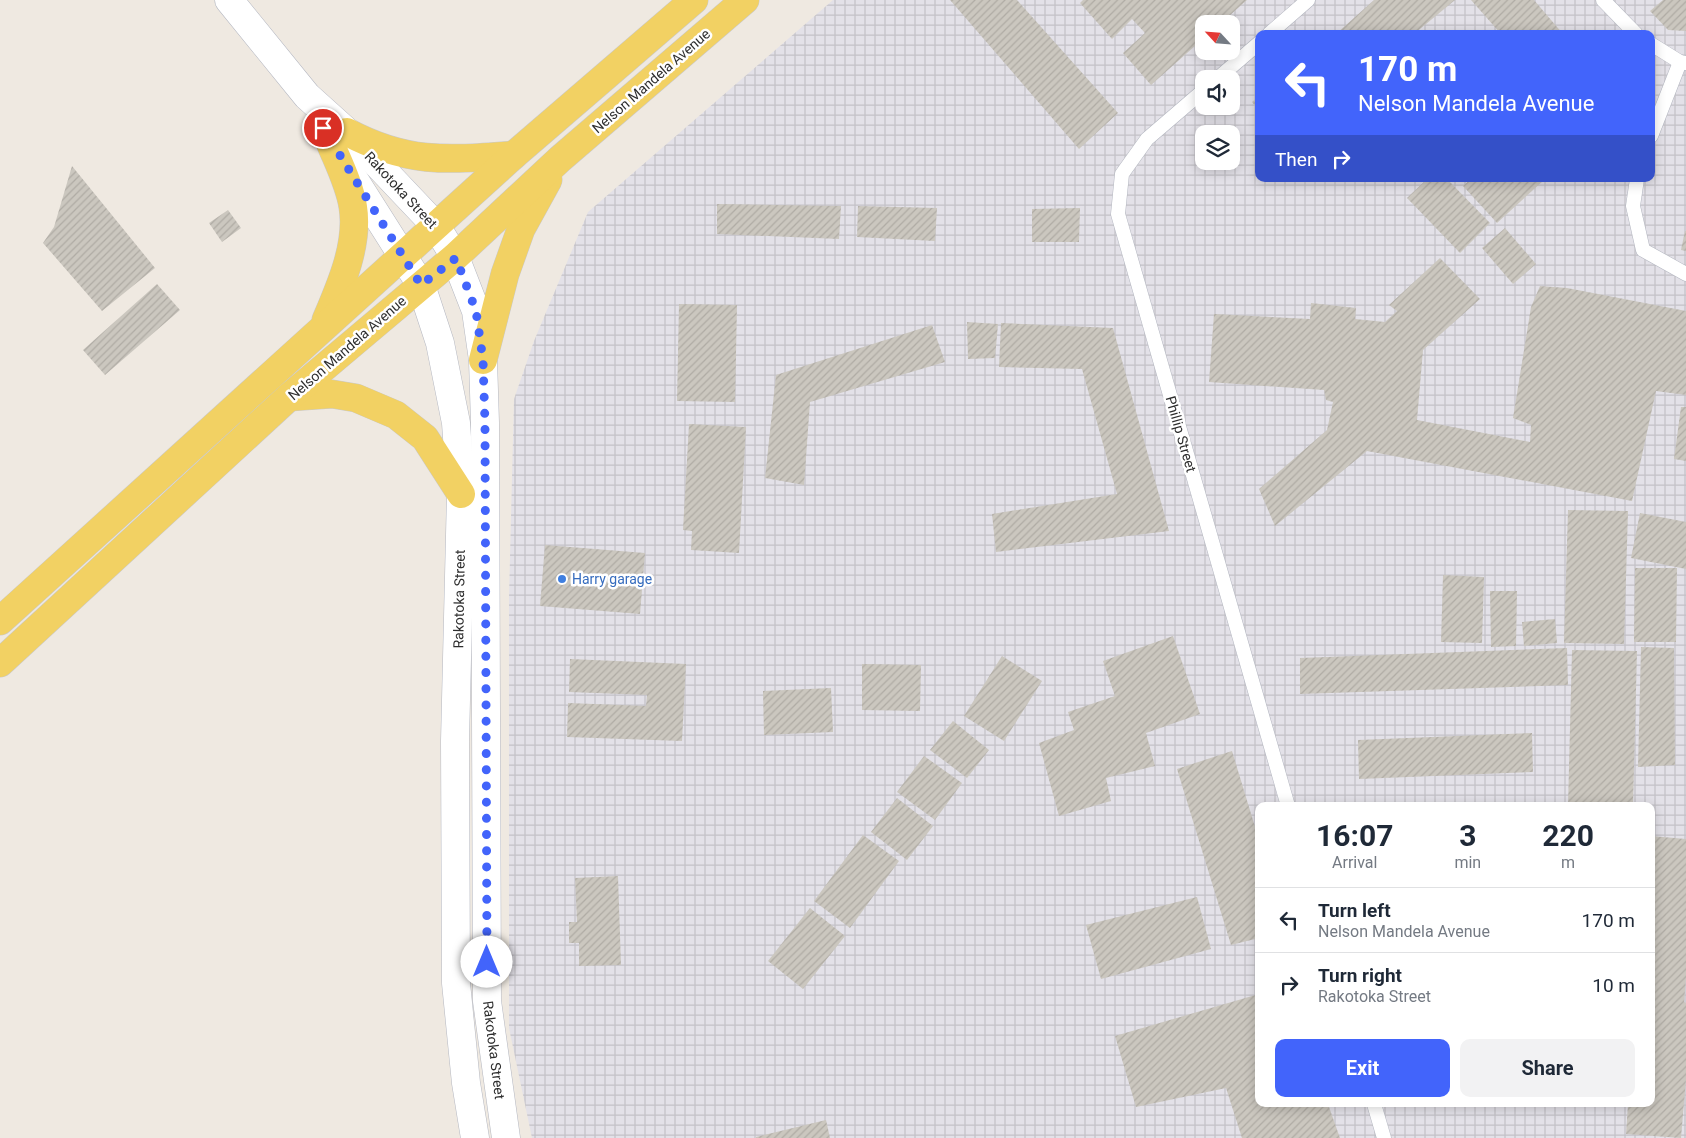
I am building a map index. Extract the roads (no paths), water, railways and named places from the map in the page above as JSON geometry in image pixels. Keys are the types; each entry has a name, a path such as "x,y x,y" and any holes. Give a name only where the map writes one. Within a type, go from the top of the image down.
{"main road":[{"path":"0,621 403,254 514,155 694,0"},
{"name":"Nelson Mandela Avenue","path":"0,663 289,397 421,285 456,258 560,159 745,0"},
{"path":"322,328 341,285 352,241 353,208 339,138 429,159 514,155"},
{"path":"483,360 505,274 521,229 560,159"},
{"path":"289,397 332,394 356,398 396,415 424,438 461,494"}],"street":[{"name":"Rakotoka Street","path":"229,0 339,138 421,285 440,342 456,423 461,494 455,740 456,983 466,1082 476,1138"},
{"name":"Rakotoka Street","path":"339,138 436,226 456,258 476,311 483,360 487,1001 506,1138"}],"lane":[{"path":"1274,30 1308,0"},
{"path":"1604,0 1632,30"},
{"path":"1228,70 1255,46"},
{"path":"1655,46 1683,62 1655,127"},
{"name":"Phillip Street","path":"1195,98 1147,139 1122,174 1118,214 1287,802"},
{"path":"1637,182 1633,206 1643,250 1686,274"},
{"path":"1375,1107 1384,1138"}],"place":[{"name":"Harry garage","path":"562,579"}]}
